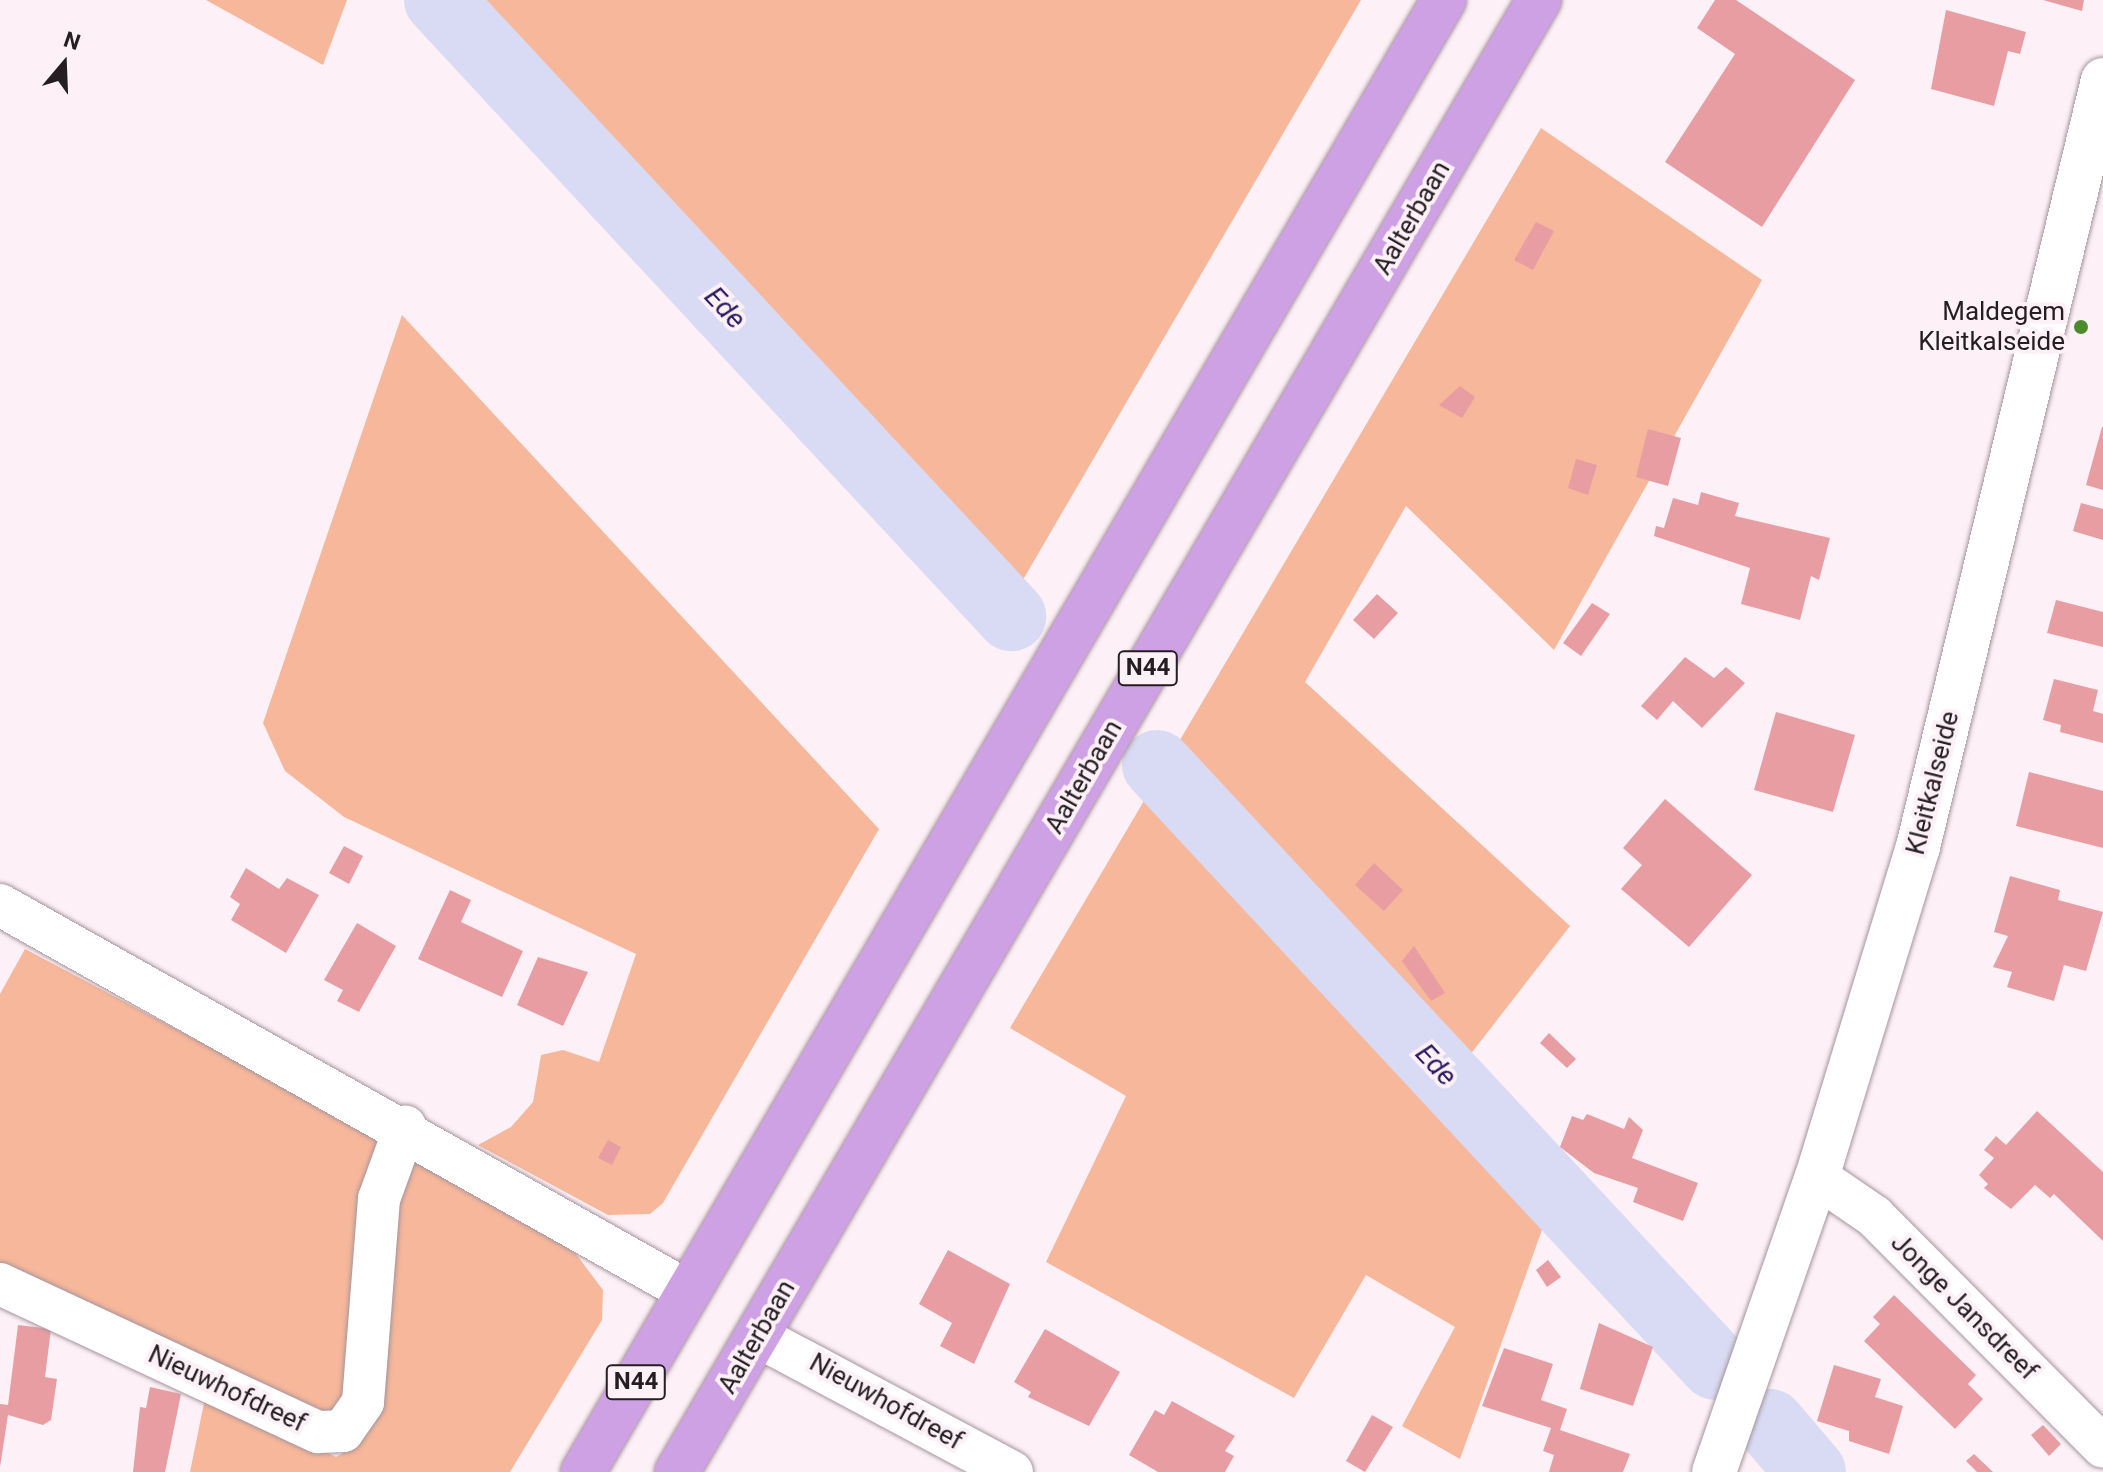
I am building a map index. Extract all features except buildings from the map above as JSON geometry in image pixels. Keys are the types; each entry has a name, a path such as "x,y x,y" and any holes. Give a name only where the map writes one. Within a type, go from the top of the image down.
{"highway":[{"name":"N44","path":"583,1472 1444,0"},
{"name":"Aalterbaan","path":"677,1472 1539,0"}],"street":[{"name":"Kleitkalseide","path":"1714,1472 1817,1177 1918,847 2103,80"},
{"path":"0,905 405,1127 689,1292"},
{"name":"Nieuwhofdreef","path":"0,1284 318,1432 343,1431 363,1402 379,1199 405,1127"},
{"name":"Jonge Jansdreef","path":"1817,1177 1874,1216 2103,1447"},
{"name":"Nieuwhofdreef","path":"757,1336 1012,1472"}],"shaded area":[{"path":"206,0 347,0 323,65"},
{"path":"421,0 1361,0 996,626"},
{"path":"1541,128 1762,280 1554,650 1406,506 1305,682 1570,926 1449,1082 1553,1199 1460,1459 1402,1426 1455,1327 1366,1275 1294,1398 1046,1262 1126,1096 1010,1028"},
{"path":"402,315 879,829 663,1203 650,1214 608,1215 478,1145 511,1127 533,1102 541,1055 563,1050 599,1062 636,954 344,817 285,771 263,723"},
{"path":"25,949 378,1136 350,1405 340,1420 0,1272 0,994"},
{"path":"407,1162 420,1162 518,1215 576,1254 603,1290 602,1320 510,1472 190,1472 206,1393 336,1457 354,1447 386,1201"},
{"path":"1788,1420 1836,1472 1794,1472 1780,1454"}],"waterway":[{"name":"Ede","path":"439,0 1011,616"},
{"name":"Ede","path":"1157,765 1715,1365"},
{"name":"Ede","path":"1770,1424 1811,1472"}],"place":[{"name":"Maldegem Kleitkalseide","path":"2081,327"}]}
